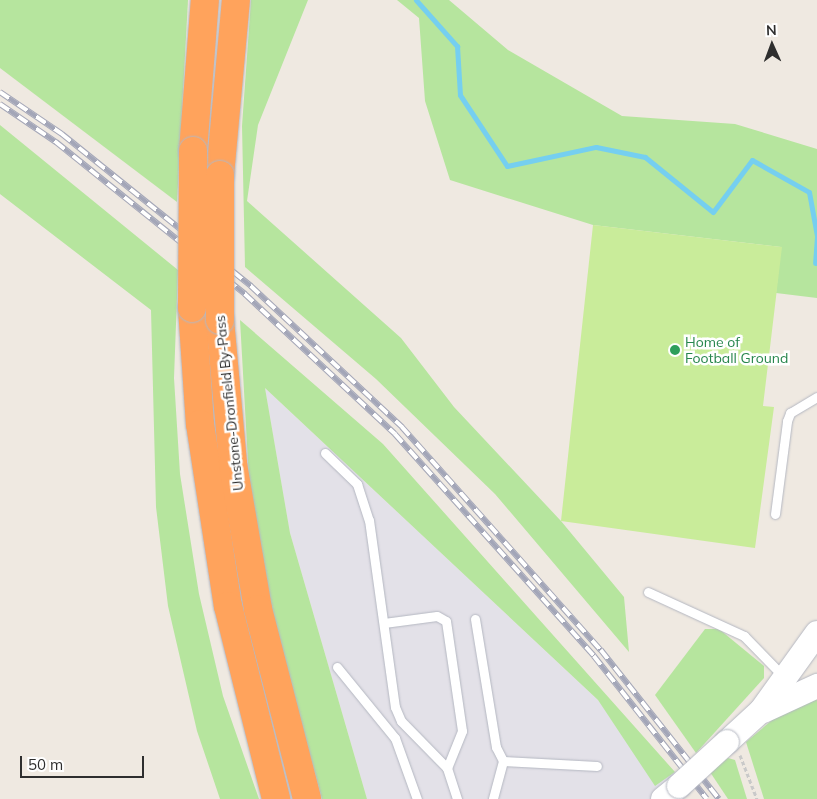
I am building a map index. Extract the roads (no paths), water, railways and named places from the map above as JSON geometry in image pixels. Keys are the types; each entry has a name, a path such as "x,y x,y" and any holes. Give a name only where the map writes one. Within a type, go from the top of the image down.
{"highway":[{"name":"Unstone-Dronfield By-Pass","path":"205,0 193,151 192,308 200,424 228,606 276,799"},
{"name":"Unstone-Dronfield By-Pass","path":"236,0 220,175 220,320 233,464 258,609 307,799"}],"main road":[{"path":"671,792 761,711 817,633"},
{"path":"784,679 817,660"},
{"path":"761,711 817,686"}],"lane":[{"path":"776,514 787,421 790,413 817,397"},
{"path":"325,453 357,484 363,497 401,721 446,768 457,799"},
{"path":"648,592 744,636 776,665 784,679"},
{"path":"384,624 437,616 446,621 462,730 446,768"},
{"path":"474,620 496,747 503,761 493,799"},
{"path":"337,667 395,738 417,799"},
{"path":"503,761 597,766"}],"waterway":[{"path":"416,0 457,46 460,95 507,166 596,147 645,157 713,212 752,160 809,192 817,236 815,263"}],"railway":[{"path":"0,92 62,134 251,286 402,427 601,650 719,799"},
{"path":"0,104 56,142 245,294 395,434 594,656 707,799"}],"place":[{"name":"Home of Football Ground","path":"675,350"}]}
